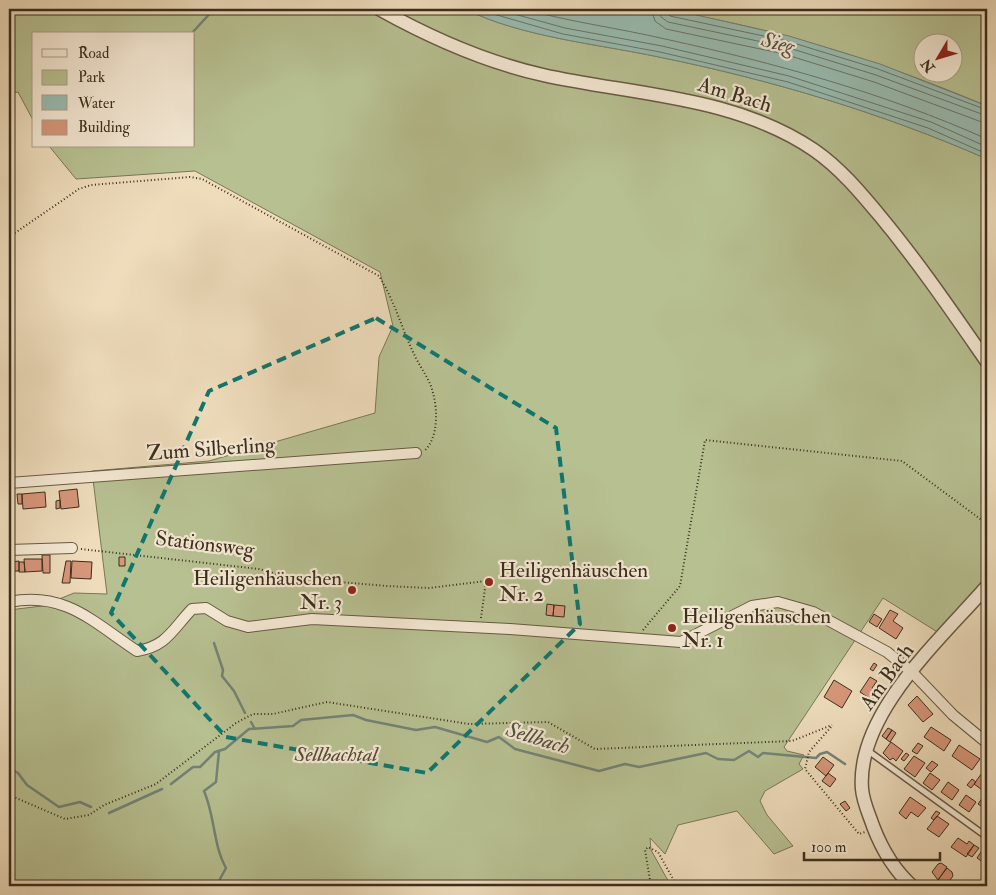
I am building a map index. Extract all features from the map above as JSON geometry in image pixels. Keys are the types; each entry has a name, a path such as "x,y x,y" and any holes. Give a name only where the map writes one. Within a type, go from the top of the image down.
{"street":[{"name":"Am Bach","path":"380,9 412,28 454,47 508,66 544,75 684,100 731,112 775,128 814,150 850,180 903,244 987,362"},
{"name":"Zum Silberling","path":"9,483 416,453"},
{"path":"9,550 72,548"},
{"name":"Am Bach","path":"912,886 896,868 879,842 874,830 862,790 866,750 886,705 912,672 987,586"},
{"path":"9,602 48,600 88,616 137,651 152,648 169,637 192,609 206,608 227,622 248,627 312,619 637,637 681,642 752,606 778,602 813,612 861,636 887,652 912,672 953,715 987,743"}],"lane":[{"path":"866,750 987,836"}],"path":[{"path":"9,237 79,189 91,185 190,177 202,178 379,276 389,292 412,351 433,392 436,411 431,444 425,451 416,453"},
{"path":"637,637 680,586 705,440 902,461 987,524"},
{"name":"Stationsweg","path":"72,548 259,568 291,578 387,586 429,588 486,581 479,628"},
{"path":"9,795 65,819 89,815 104,805 156,784 236,723 253,714 273,714 328,702 469,724 548,722 596,749 792,740 832,725 809,752 805,760 804,769 859,834 874,830"},
{"path":"651,886 645,850 648,847 658,852 677,886"}],"highlighted area":[{"path":"376,318 556,428 580,624 427,773 226,737 111,613 209,391"}],"green space":[{"name":"Sellbachtal","path":"9,9 465,9 487,19 535,33 701,66 785,87 907,127 987,159 987,363 982,366 987,375 987,577 939,633 883,598 784,747 787,751 804,755 799,764 803,769 765,791 760,801 767,815 793,846 774,854 737,811 678,825 665,854 650,838 651,850 671,886 9,886 9,610 42,606 74,593 107,594 92,471 209,461 375,413 379,357 393,326 380,272 195,171 76,179 51,148 195,148 195,32 32,32 32,118 18,92 9,94"},
{"path":"654,9 987,9 987,106 926,82 964,82 964,32 914,32 914,77 824,47 740,25"}],"water":[{"name":"Sieg","path":"465,9 654,9 692,14 789,36 880,64 914,77 914,82 926,82 987,106 987,159 907,127 785,87 659,57 560,39 487,19"}],"building":[{"path":"9,488 13,488 13,500 9,500"},
{"path":"77,489 79,507 61,509 59,491"},
{"path":"45,492 46,507 23,509 22,494"},
{"path":"17,494 22,494 22,504 18,504"},
{"path":"60,500 60,508 56,509 56,501"},
{"path":"42,555 50,555 50,573 43,573"},
{"path":"119,557 125,557 125,566 119,566"},
{"path":"24,559 42,559 42,571 25,572"},
{"path":"11,561 12,575 9,575 9,562"},
{"path":"19,561 19,571 12,571 11,562"},
{"path":"66,561 71,561 70,583 62,583"},
{"path":"72,561 92,562 91,579 71,578"},
{"path":"19,562 24,562 25,572 19,572"},
{"path":"547,604 554,605 553,616 546,615"},
{"path":"554,605 565,606 564,617 553,616"},
{"path":"890,610 898,614 893,621 903,628 896,639 879,628"},
{"path":"874,614 882,619 877,627 869,622"},
{"path":"874,663 877,665 873,671 870,669"},
{"path":"870,677 877,681 872,688 877,691 872,700 860,692"},
{"path":"834,680 852,691 842,708 824,697"},
{"path":"917,696 933,714 923,722 908,705"},
{"path":"931,727 951,740 944,751 924,737"},
{"path":"888,728 892,730 886,739 882,736"},
{"path":"892,730 896,733 890,742 886,739"},
{"path":"891,742 903,751 896,761 893,758 890,760 883,753"},
{"path":"918,743 923,746 917,754 912,751"},
{"path":"959,745 980,759 972,770 952,756"},
{"path":"906,753 909,755 904,761 901,759"},
{"path":"914,756 925,763 915,777 904,769"},
{"path":"823,757 834,765 826,776 815,767"},
{"path":"932,761 938,765 931,772 926,768"},
{"path":"984,770 987,772 985,792 974,784"},
{"path":"828,773 836,779 830,787 822,781"},
{"path":"930,773 940,780 932,790 923,783"},
{"path":"972,779 976,782 971,788 967,785"},
{"path":"948,782 959,790 952,800 941,792"},
{"path":"966,795 976,802 969,812 959,805"},
{"path":"910,797 926,808 918,817 911,812 906,819 899,813"},
{"path":"983,797 987,800 984,808 978,804"},
{"path":"845,801 850,808 846,811 840,804"},
{"path":"987,803 987,813 986,816 981,812"},
{"path":"936,811 940,813 934,820 931,818"},
{"path":"937,816 949,824 939,837 927,829"},
{"path":"958,838 967,844 969,841 974,845 966,857 951,847"},
{"path":"974,845 979,848 972,857 967,854"},
{"path":"985,846 987,848 987,865 977,858"},
{"path":"941,863 947,867 938,880 932,872"},
{"path":"947,868 952,872 953,876 947,884 945,882 943,884 938,880"}],"waterway":[{"path":"193,32 214,9"},
{"path":"214,643 223,670 222,676 234,691 245,713"},
{"name":"Sellbach","path":"171,784 193,767 200,767 215,752 225,749 249,729 293,726 301,720 353,715 366,720 416,730 435,727 487,742 499,737 515,749 599,771 625,764 639,767 706,753 718,759 734,760 749,751 758,757 763,753 816,758 820,754 827,752 845,764"},
{"name":"Sellbach","path":"251,722 255,729"},
{"path":"219,751 216,782 204,791 219,850 226,868 220,879 220,886"},
{"name":"Sellbach","path":"9,768 18,773 27,785 59,807 80,802 91,807"},
{"name":"Sellbach","path":"109,813 162,789"}],"place":[{"name":"Heiligenhäuschen Nr. 2","path":"489,582"},
{"name":"Heiligenhäuschen Nr. 3","path":"352,590"},
{"name":"Heiligenhäuschen Nr. 1","path":"672,628"}]}
